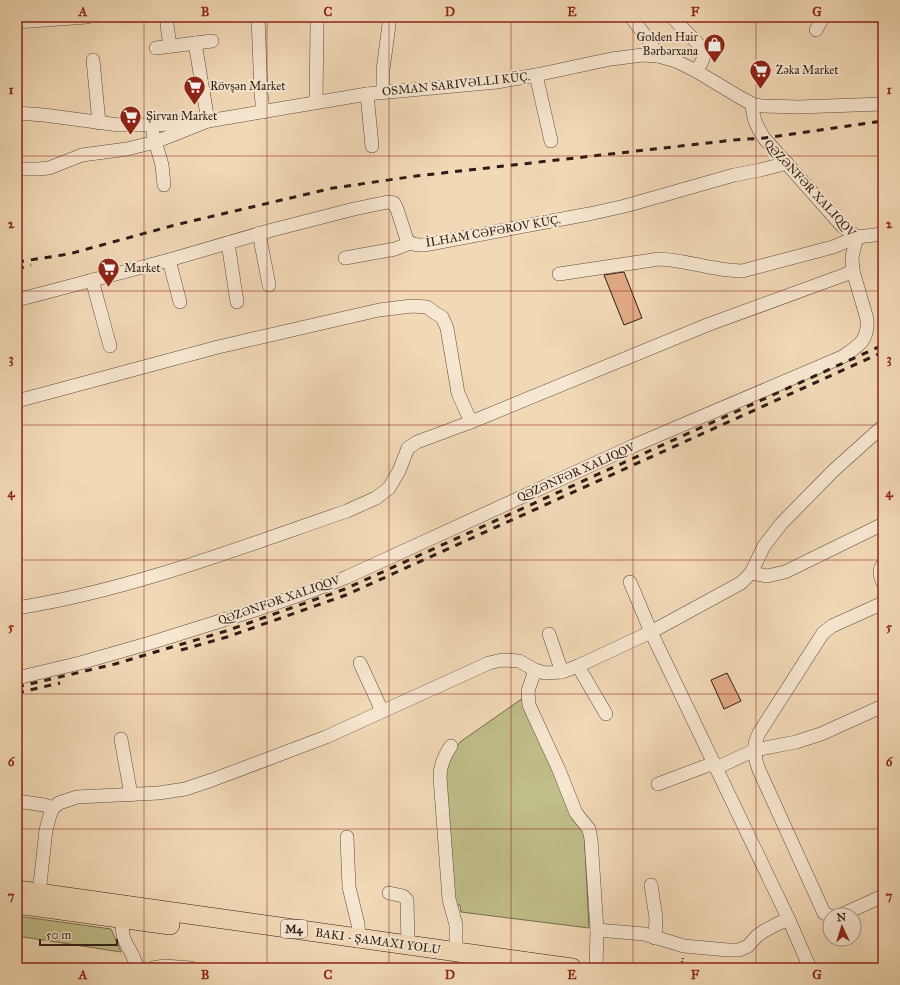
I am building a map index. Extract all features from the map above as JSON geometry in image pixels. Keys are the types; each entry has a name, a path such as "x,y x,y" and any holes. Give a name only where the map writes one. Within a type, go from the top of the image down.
{"highway":[{"name":"M4","path":"17,890 572,968"},
{"name":"M4","path":"17,904 476,968"}],"street":[{"path":"17,22 88,17"},
{"path":"258,17 263,112"},
{"path":"383,92 382,70 390,17"},
{"path":"631,17 650,42 658,56"},
{"path":"672,17 704,52 705,55 703,60 696,71"},
{"path":"816,30 823,17"},
{"path":"167,25 170,46"},
{"path":"316,102 317,25"},
{"path":"156,48 212,41"},
{"path":"195,43 208,121"},
{"path":"17,113 119,125 151,125 208,121 367,94 490,83 632,56 658,56 676,61 752,104 762,106 779,107 883,104"},
{"path":"93,60 99,123"},
{"path":"536,75 551,141"},
{"path":"367,94 372,146"},
{"path":"752,104 752,115 755,125 764,138 842,226 858,236"},
{"path":"17,169 49,168 82,155 112,152 155,142 208,121"},
{"path":"151,125 162,165 164,185"},
{"name":"İLHAM CƏFƏROV KÜÇ.","path":"17,300 169,260 259,234 354,209 388,202 394,203 405,235 410,243 424,245 625,206 734,175 787,163"},
{"path":"259,234 269,285"},
{"path":"560,274 660,259 729,271 742,271 833,247 858,236 883,234"},
{"path":"17,678 80,663 143,645 314,590 354,574 633,446 842,357 857,347 864,339 868,327 853,271 852,257 858,236"},
{"path":"228,243 237,302"},
{"path":"345,258 396,249 410,243"},
{"path":"169,260 180,302"},
{"path":"17,608 95,592 160,575 347,511 376,498 389,488 399,471 408,448 417,442 471,422 707,325 853,271"},
{"path":"92,280 110,346"},
{"path":"17,401 218,347 379,310 412,306 427,307 442,318 447,328 458,393 471,422"},
{"path":"39,893 46,830 50,815 59,803 78,797 159,794 212,780 326,737 490,663 502,660 519,661 535,670 545,673 562,672 578,666 651,632 741,583 751,573 764,546 781,524 832,471 883,426"},
{"path":"751,573 768,576 785,572 883,524"},
{"path":"883,564 880,569 883,583"},
{"path":"630,582 651,632 789,920 810,968"},
{"path":"822,910 759,770 756,761 755,743 759,733 823,633 832,626 883,603"},
{"path":"549,634 562,672"},
{"path":"360,663 382,711"},
{"path":"578,666 606,714"},
{"path":"535,670 528,690 529,705 559,770 576,813 589,829 591,838 597,930 596,968"},
{"path":"658,784 715,766 755,750 796,742 821,734 883,706"},
{"path":"121,739 131,795"},
{"path":"451,746 444,755 440,767 440,777 449,899 456,925 456,952"},
{"path":"17,801 54,808"},
{"path":"347,837 349,887 358,924 358,938"},
{"path":"651,885 656,918 655,938"},
{"path":"389,893 403,896 407,900 408,945"},
{"path":"859,907 883,896"},
{"path":"123,918 123,939 134,957 137,968"},
{"path":"597,930 632,932 684,946 739,950 748,946 764,931 779,923 789,920"},
{"path":"153,968 190,968"}],"shaded area":[{"path":"523,698 584,829 589,928 461,912 460,905 452,905 445,764 460,742"},
{"path":"17,916 111,929 121,952 17,936"}],"building":[{"path":"624,272 642,318 624,325 604,275"},
{"path":"727,673 741,701 724,709 711,680"}],"railway":[{"path":"17,262 69,254 175,225 333,188 416,176 734,140 764,138 883,121"},
{"path":"17,269 31,265"},
{"path":"17,687 115,664 226,631 345,589 883,345"},
{"path":"181,650 227,637 346,595 883,352"},
{"path":"17,693 60,683"}],"place":[{"name":"Golden Hair Bərbərxana","path":"714,64"},
{"name":"Zəka Market","path":"760,90"},
{"name":"Rövşən Market","path":"195,106"},
{"name":"Şirvan Market","path":"131,136"},
{"name":"Market","path":"108,288"}]}
